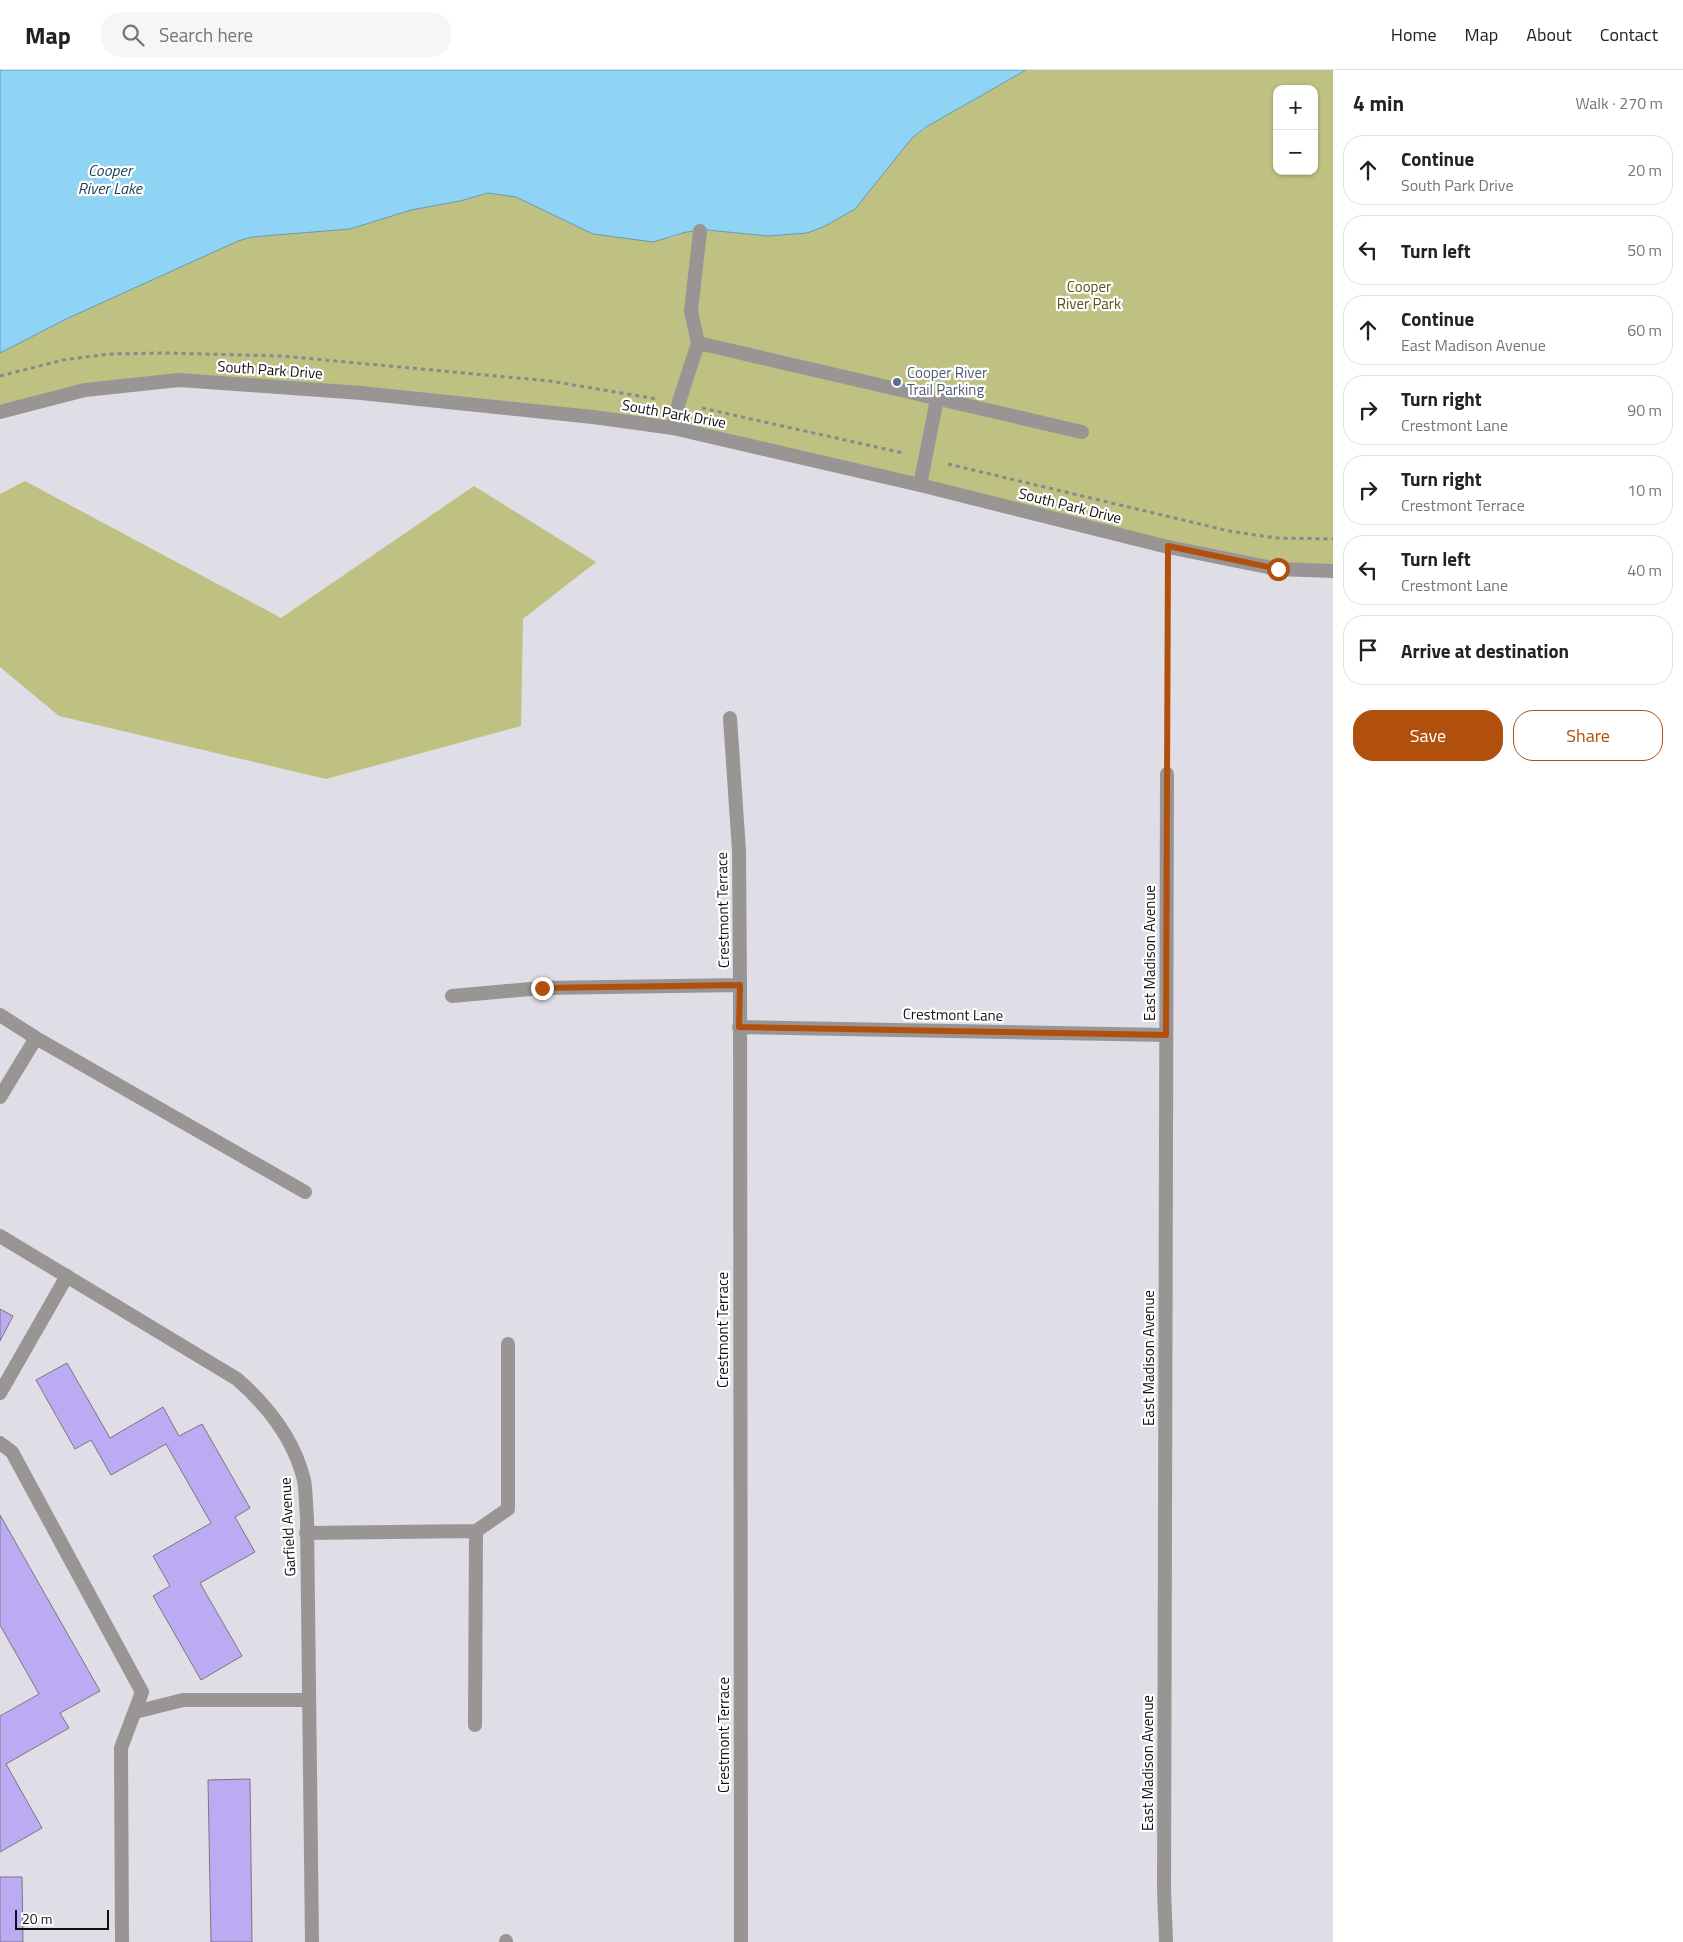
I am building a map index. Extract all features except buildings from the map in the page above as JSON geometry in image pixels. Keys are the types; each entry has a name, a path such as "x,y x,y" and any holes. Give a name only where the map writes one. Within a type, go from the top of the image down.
{"street":[{"path":"673,428 679,402 698,343 691,310 700,231"},
{"path":"698,343 937,400 1082,432"},
{"name":"South Park Drive","path":"0,412 85,390 179,380 361,393 593,417 673,428 920,485 1168,546 1278,569 1333,571"},
{"path":"920,485 937,400"},
{"name":"Crestmont Terrace","path":"730,718 739,851 741,1942"},
{"name":"East Madison Avenue","path":"1166,1942 1164,1889 1167,774"},
{"path":"452,996 542,988 740,985"},
{"path":"0,1015 36,1038 305,1192"},
{"name":"Crestmont Lane","path":"739,1027 1166,1035"},
{"path":"0,1097 36,1038"},
{"name":"Garfield Avenue","path":"0,1236 237,1379 260,1399 296,1451 304,1482 306,1532 312,1942"},
{"path":"0,1393 67,1276"},
{"path":"306,1532 476,1531 508,1510 508,1344"},
{"path":"0,1443 12,1452 142,1692 120,1748 122,1942"},
{"path":"475,1726 476,1531"},
{"path":"134,1712 183,1700 309,1700"}],"path":[{"path":"1167,774 1168,546"}],"green space":[{"name":"Cooper River Park","path":"1026,70 1333,70 1333,571 1278,569 673,428 179,380 85,390 0,412 0,353 66,319 238,241 252,237 350,229 411,210 460,201 488,193 516,197 593,234 670,238 686,232 707,230 768,236 855,209 912,138 937,120"},
{"path":"25,481 281,618 474,486 596,562 523,619 521,726 326,779 59,716 0,667 0,494"}],"water":[{"name":"Cooper River Lake","path":"0,70 1026,70 926,127 912,138 855,209 823,227 807,233 768,236 707,230 686,232 653,242 593,234 516,197 488,193 460,201 411,210 350,229 252,237 238,241 66,319 0,353"}],"place":[{"name":"Cooper River Trail Parking","path":"897,382"}],"route":[{"path":"542,988 740,985 739,1027 1166,1035 1168,546 1278,569"}]}
